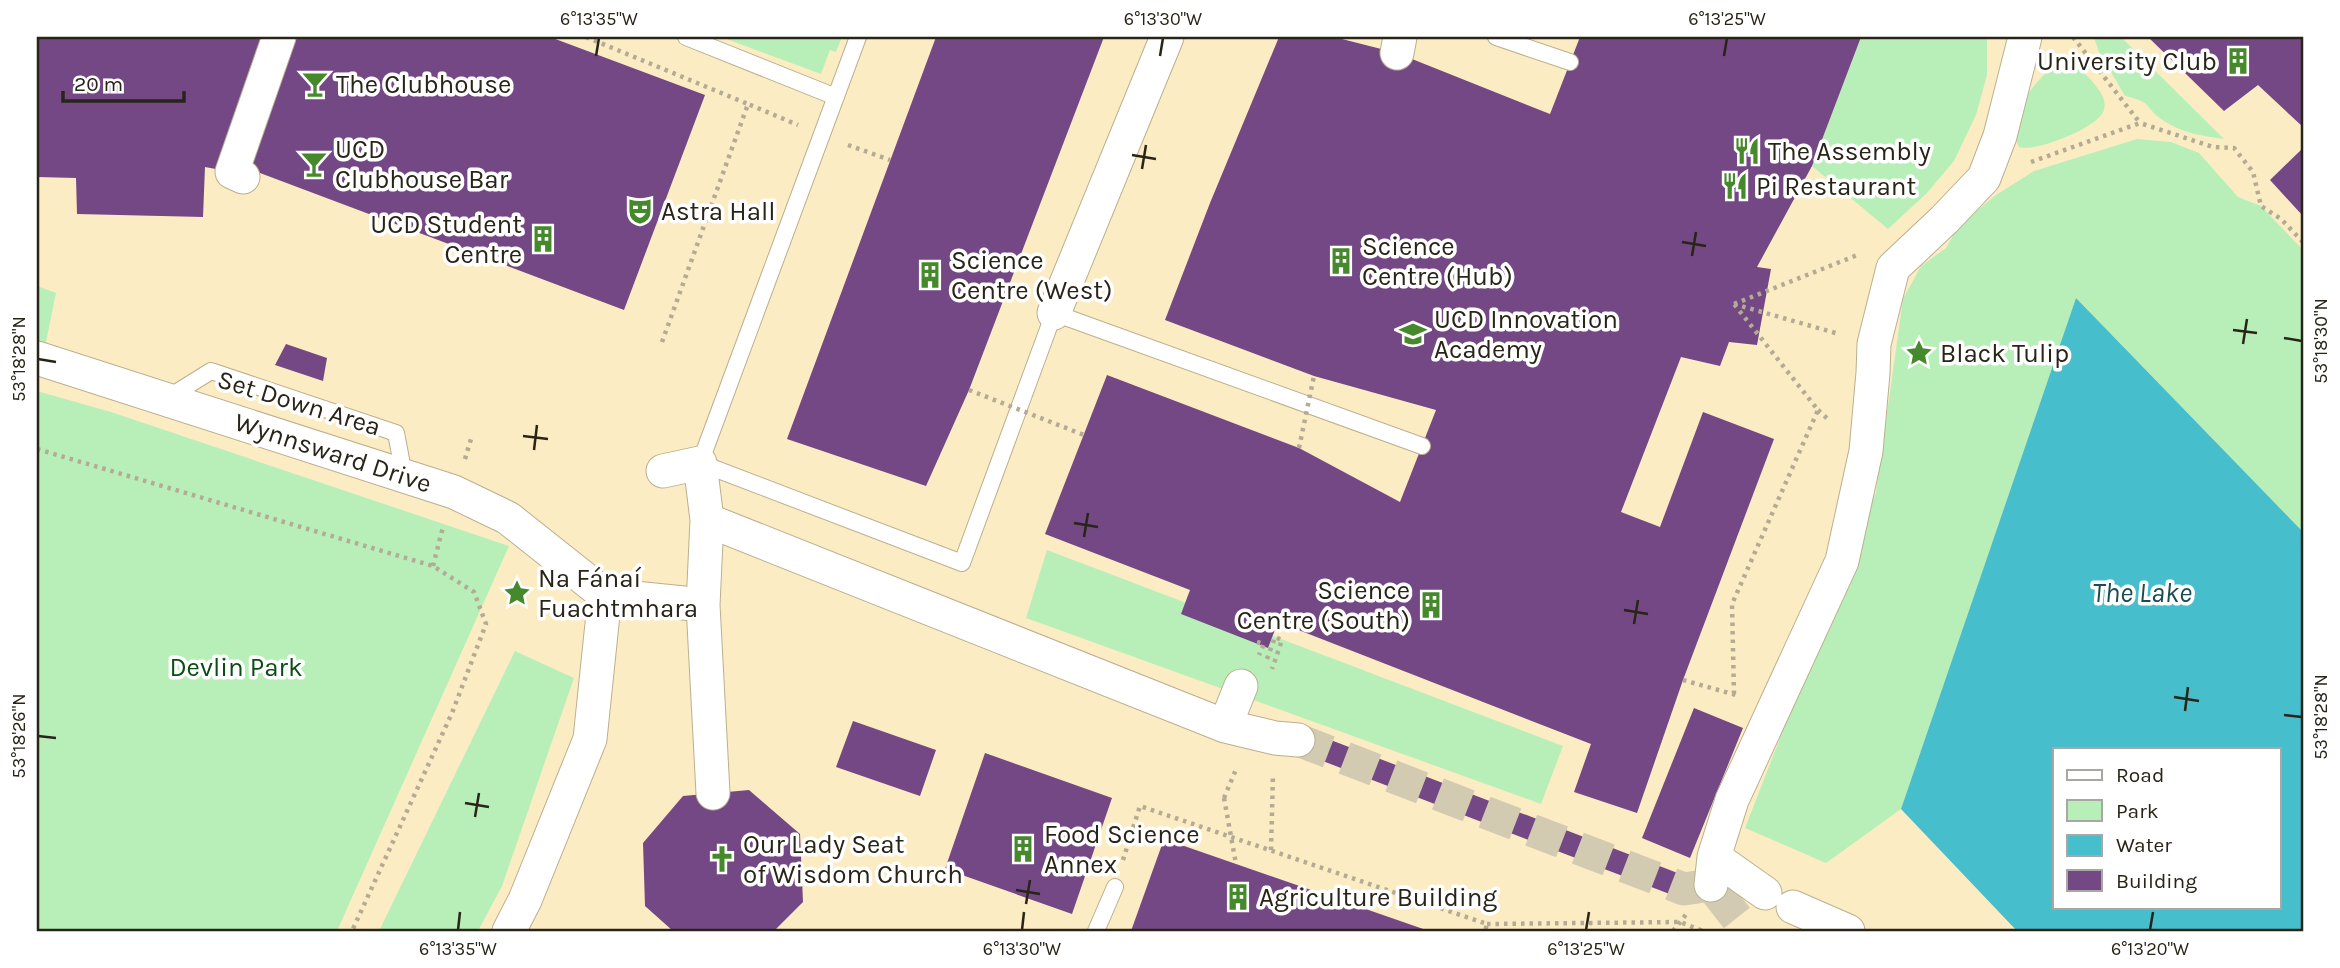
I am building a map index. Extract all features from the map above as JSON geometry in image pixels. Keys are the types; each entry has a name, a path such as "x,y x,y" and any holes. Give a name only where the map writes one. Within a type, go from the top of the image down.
{"street":[{"path":"243,177 232,172 279,37"},
{"path":"1054,313 1167,37"},
{"path":"1847,931 1713,871 1732,800 1842,561 1866,451 1874,344 1893,268 1984,178 2000,136 2025,37"},
{"name":"Wynnsward Drive","path":"37,358 454,492 508,519 605,595"},
{"path":"663,471 701,463 707,520 703,605 713,793"},
{"path":"707,520 1225,726 1275,738 1298,740"},
{"path":"509,931 525,900 590,739 605,595 703,605"},
{"path":"1225,726 1241,686"}],"lane":[{"path":"686,37 836,97"},
{"path":"858,37 701,463 962,563 1054,313 1422,446"},
{"path":"1496,37 1570,62"},
{"path":"1096,931 1115,887"}],"path":[{"path":"586,37 822,135 890,160"},
{"path":"2073,37 2140,123 2213,147 2234,148 2253,172 2262,206 2281,219 2303,242"},
{"path":"662,342 748,104"},
{"path":"1984,178 2140,123"},
{"path":"1734,304 1870,250"},
{"path":"1734,304 1874,344"},
{"path":"1683,680 1734,694 1732,604 1818,410 1734,304"},
{"path":"1299,448 1314,376"},
{"path":"969,390 1084,435"},
{"path":"37,449 433,566 474,592 486,624 452,713 352,931"},
{"path":"433,566 445,522"},
{"path":"1236,864 1224,798 1238,766"},
{"path":"1272,850 1273,780"},
{"path":"1115,887 1140,806 1487,925 1680,922 1703,931"},
{"path":"1485,931 1487,925"}],"shaded area":[{"path":"37,37 2303,37 2303,931 37,931"}],"green space":[{"path":"721,37 842,37 836,52 830,50 821,74"},
{"path":"1861,37 1987,37 1987,75 1976,115 1954,161 1926,194 1888,229 1812,166"},
{"path":"2094,37 2121,37 2224,139 2176,128 2161,119 2144,102 2125,96 2099,52"},
{"path":"2055,65 2076,68 2084,73 2102,94 2104,110 2091,124 2066,137 2038,146 2019,147 2015,136 2018,113 2030,91"},
{"path":"2137,139 2171,142 2199,153 2238,197 2261,206 2303,250 2303,532 2076,298 1901,809 1826,863 1745,828 1876,492 1903,299 1921,266 1946,248 1959,225 1996,195 2034,171"},
{"path":"37,286 56,293 45,347 37,345"},
{"name":"Devlin Park","path":"37,391 111,412 509,546 337,931 37,931"},
{"path":"1047,550 1563,746 1541,804 1026,618"},
{"path":"515,651 574,678 502,886 478,931 379,931"}],"water":[{"name":"The Lake","path":"2076,298 2303,532 2303,931 2017,931 1901,809"}],"building":[{"name":"UCD Student Centre","path":"37,37 279,37 278,87 297,37 550,37 705,95 624,310 247,168 232,172 205,167 203,217 77,214 76,178 37,177"},
{"name":"Science Centre (West)","path":"936,37 1104,37 969,390 926,486 787,439"},
{"path":"1279,37 1334,37 1397,53 1550,114 1580,37 1861,37 1812,166 1757,267 1771,269 1757,345 1729,342 1720,366 1681,357 1621,512 1660,527 1703,412 1774,439 1683,680 1637,813 1574,792 1591,744 1278,622 1268,648 1181,614 1190,590 1045,534 1107,375 1299,448 1400,502 1436,410 1314,376 1165,320"},
{"name":"University Club","path":"2148,37 2303,37 2303,127 2258,85 2224,111"},
{"path":"2303,148 2303,216 2270,180"},
{"path":"286,344 327,358 323,381 275,365"},
{"path":"1694,708 1743,728 1690,858 1642,838"},
{"path":"853,721 936,750 920,796 836,767"},
{"path":"1302,729 1688,877 1680,898 1294,750"},
{"name":"Food Science Annex","path":"985,753 1112,798 1072,914 945,869"},
{"name":"Our Lady Seat of Wisdom Church","path":"749,790 800,834 803,902 774,931 673,931 645,906 643,843 683,796"},
{"name":"Agriculture Building","path":"1164,839 1429,931 1131,931"}],"tunnel":[{"path":"1298,740 1684,889 1711,885 1747,931"}],"place":[{"name":"University Club","path":"2238,61"},
{"name":"The Clubhouse","path":"315,84"},
{"name":"The Assembly","path":"1747,151"},
{"name":"UCD Clubhouse Bar","path":"314,164"},
{"name":"Pi Restaurant","path":"1735,186"},
{"name":"Astra Hall","path":"640,211"},
{"name":"UCD Student Centre","path":"543,239"},
{"name":"Science Centre (Hub)","path":"1341,261"},
{"name":"Science Centre (West)","path":"930,275"},
{"name":"UCD Innovation Academy","path":"1413,334"},
{"name":"Black Tulip","path":"1919,353"},
{"name":"Na Fánaí Fuachtmhara","path":"517,593"},
{"name":"Science Centre (South)","path":"1431,605"},
{"name":"Food Science Annex","path":"1023,849"},
{"name":"Our Lady Seat of Wisdom Church","path":"722,859"},
{"name":"Agriculture Building","path":"1238,897"}]}
